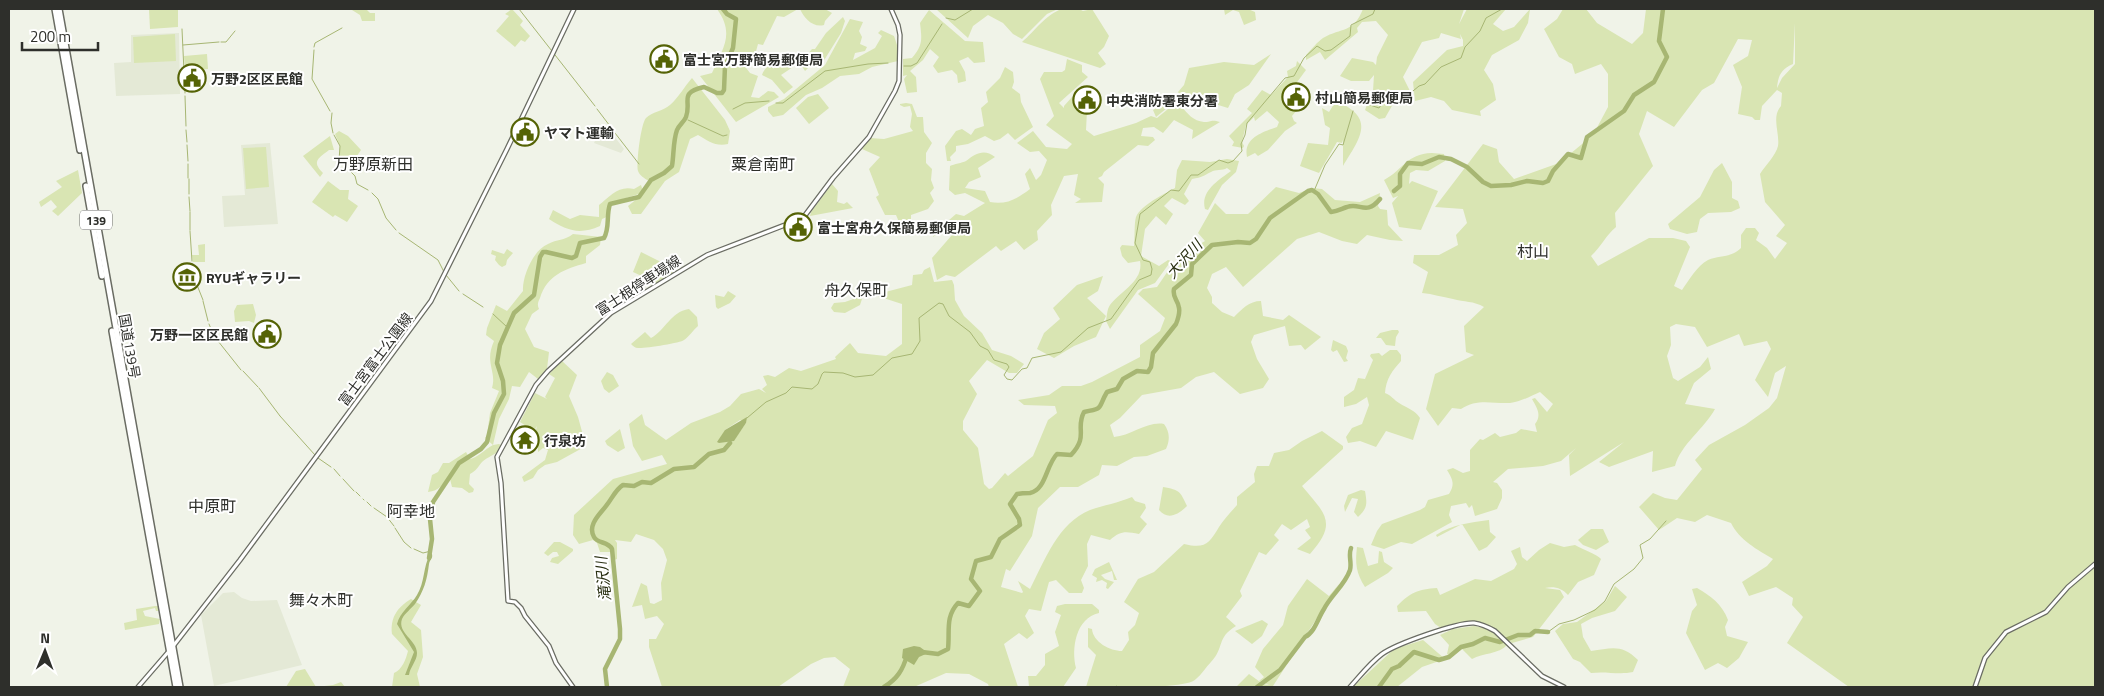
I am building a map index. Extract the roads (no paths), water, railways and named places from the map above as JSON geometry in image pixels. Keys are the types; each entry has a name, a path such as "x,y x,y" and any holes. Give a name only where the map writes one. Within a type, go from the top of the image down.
{"highway":[{"name":"国道139号","path":"57,9 171,648 176,687"},
{"name":"国道139号","path":"171,648 180,687"}],"main road":[{"name":"富士宮富士公園線","path":"138,687 233,570 431,302 446,275 574,9"},
{"name":"富士根停車場線","path":"573,687 556,663 549,646 525,616 521,608 515,602 508,601 497,457 542,377 604,319 707,255 803,218 833,178 869,137 895,91 899,81 900,35 891,9"},
{"path":"1975,687 1985,658 2006,632 2046,612 2068,587 2095,564"},
{"path":"1350,687 1374,661 1387,651 1456,626 1472,623 1488,626 1503,636 1542,676 1564,687"}],"waterway":[{"path":"519,9 595,106"},
{"path":"429,558 432,539 430,519 433,502 459,463 481,449 487,442 494,413 504,394 503,381 497,363 500,345 514,313 534,295 540,257 543,252 546,252 572,258 576,256 580,243 604,238 607,230 610,204 639,197 651,180 672,166 676,134 686,117 688,95 696,89 704,87 717,93 722,93 724,90 725,66 733,48 736,19 727,14 723,9"},
{"path":"946,18 955,20 973,9"},
{"path":"747,418 766,402 786,393 792,387 812,389 818,384 824,372 843,373 855,377 873,375 892,358 912,354 920,341 919,318 939,303 943,304 949,316 970,332 980,346 988,350 994,360 1007,364 1009,367 1004,375 1007,379 1012,380 1022,369 1027,368 1032,358 1061,352 1088,328 1111,319 1139,280 1151,275 1150,262 1143,260 1135,243 1140,214 1171,190 1179,191 1191,175 1198,175 1219,160 1228,163 1233,161 1242,151 1241,144 1247,123 1285,78 1294,76 1304,58 1317,46 1325,51 1331,50 1350,36 1351,25 1373,14 1375,9"},
{"path":"1370,105 1379,108 1385,99 1401,101 1419,86 1425,84 1441,67 1461,58 1465,47 1480,31 1486,18 1502,9"},
{"name":"大沢川","path":"1394,191 1400,186 1400,174 1408,163 1422,164 1439,157 1451,159 1467,167 1483,182 1491,186 1511,185 1527,181 1543,183 1548,181 1553,171 1568,154 1581,158 1587,137 1624,111 1634,95 1654,82 1667,57 1659,41 1663,9"},
{"path":"904,66 911,66 917,63 942,24"},
{"path":"314,47 315,43 342,28"},
{"path":"182,29 185,93"},
{"path":"221,42 226,42 235,31"},
{"path":"183,45 219,42"},
{"path":"314,50 312,79 330,111"},
{"path":"776,103 783,103 825,71 868,64 888,63"},
{"path":"185,96 186,126"},
{"path":"733,109 745,103 769,101"},
{"path":"597,109 613,130"},
{"path":"1314,191 1325,165 1339,144 1343,145 1353,111"},
{"path":"332,113 333,133"},
{"path":"688,120 723,136 727,135"},
{"path":"186,130 187,142"},
{"path":"615,133 639,164"},
{"path":"334,135 340,146 339,161 348,169"},
{"path":"187,145 188,161"},
{"path":"188,164 188,178"},
{"path":"350,171 355,176 357,184 368,190"},
{"path":"189,179 189,194"},
{"name":"大沢川","path":"922,652 938,654 948,649 949,625 954,608 958,603 969,606 980,591 971,579 976,561 991,557 1000,539 1020,525 1019,519 1010,504 1017,494 1035,491 1043,482 1057,454 1071,455 1081,438 1081,423 1084,412 1100,407 1107,392 1117,389 1123,379 1137,371 1148,372 1151,367 1153,353 1176,324 1179,310 1174,289 1191,275 1192,264 1212,245 1238,242 1250,243 1256,239 1270,218 1308,191 1312,190 1318,194 1331,212 1352,206 1371,207 1380,199"},
{"path":"372,193 378,199 386,218 396,230"},
{"path":"189,197 190,211"},
{"path":"190,212 190,230"},
{"path":"190,231 192,261"},
{"path":"399,233 438,260 444,272"},
{"path":"192,265 195,280 203,300"},
{"path":"446,275 459,291"},
{"path":"463,294 483,307"},
{"path":"203,301 208,321"},
{"path":"493,314 507,327"},
{"path":"209,324 214,336 241,370"},
{"path":"243,371 258,387"},
{"path":"259,388 280,416"},
{"path":"280,416 315,455"},
{"name":"滝沢川","path":"607,687 605,669 620,639 620,629 612,549 594,537 592,528 595,520 623,485 634,486 642,482 651,483 674,469 694,467 709,454 724,450 730,443"},
{"path":"318,458 331,467"},
{"path":"334,469 340,476"},
{"path":"343,479 354,491"},
{"path":"356,492 360,496"},
{"path":"367,502 371,506"},
{"path":"374,508 387,517 394,526"},
{"path":"1548,632 1559,624 1574,620 1595,610 1605,601 1614,584 1634,569 1643,558 1640,545 1650,539 1666,521"},
{"path":"395,528 404,542 411,548"},
{"path":"1257,687 1280,670 1314,628 1327,604 1348,575 1351,548"},
{"path":"414,549 423,553 431,551"},
{"path":"1379,687 1392,669 1399,666 1414,652 1439,660 1449,657 1461,647 1485,638 1500,642 1518,635 1530,635 1535,631 1548,632"},
{"name":"大沢川","path":"884,687 899,674 907,655"}],"place":[{"name":"富士宮万野簡易郵便局","path":"664,59"},
{"name":"万野2区区民館","path":"192,78"},
{"name":"村山簡易郵便局","path":"1296,97"},
{"name":"中央消防署東分署","path":"1087,100"},
{"name":"ヤマト運輸","path":"525,132"},
{"name":"富士宮舟久保簡易郵便局","path":"798,227"},
{"name":"RYUギャラリー","path":"187,277"},
{"name":"万野一区区民館","path":"267,334"},
{"name":"行泉坊","path":"525,440"}],"district":[{"name":"万野原新田","path":"373,164"},
{"name":"粟倉南町","path":"763,164"},
{"name":"村山","path":"1533,251"},
{"name":"舟久保町","path":"856,290"},
{"name":"中原町","path":"212,506"},
{"name":"阿幸地","path":"411,511"},
{"name":"舞々木町","path":"321,600"}]}
